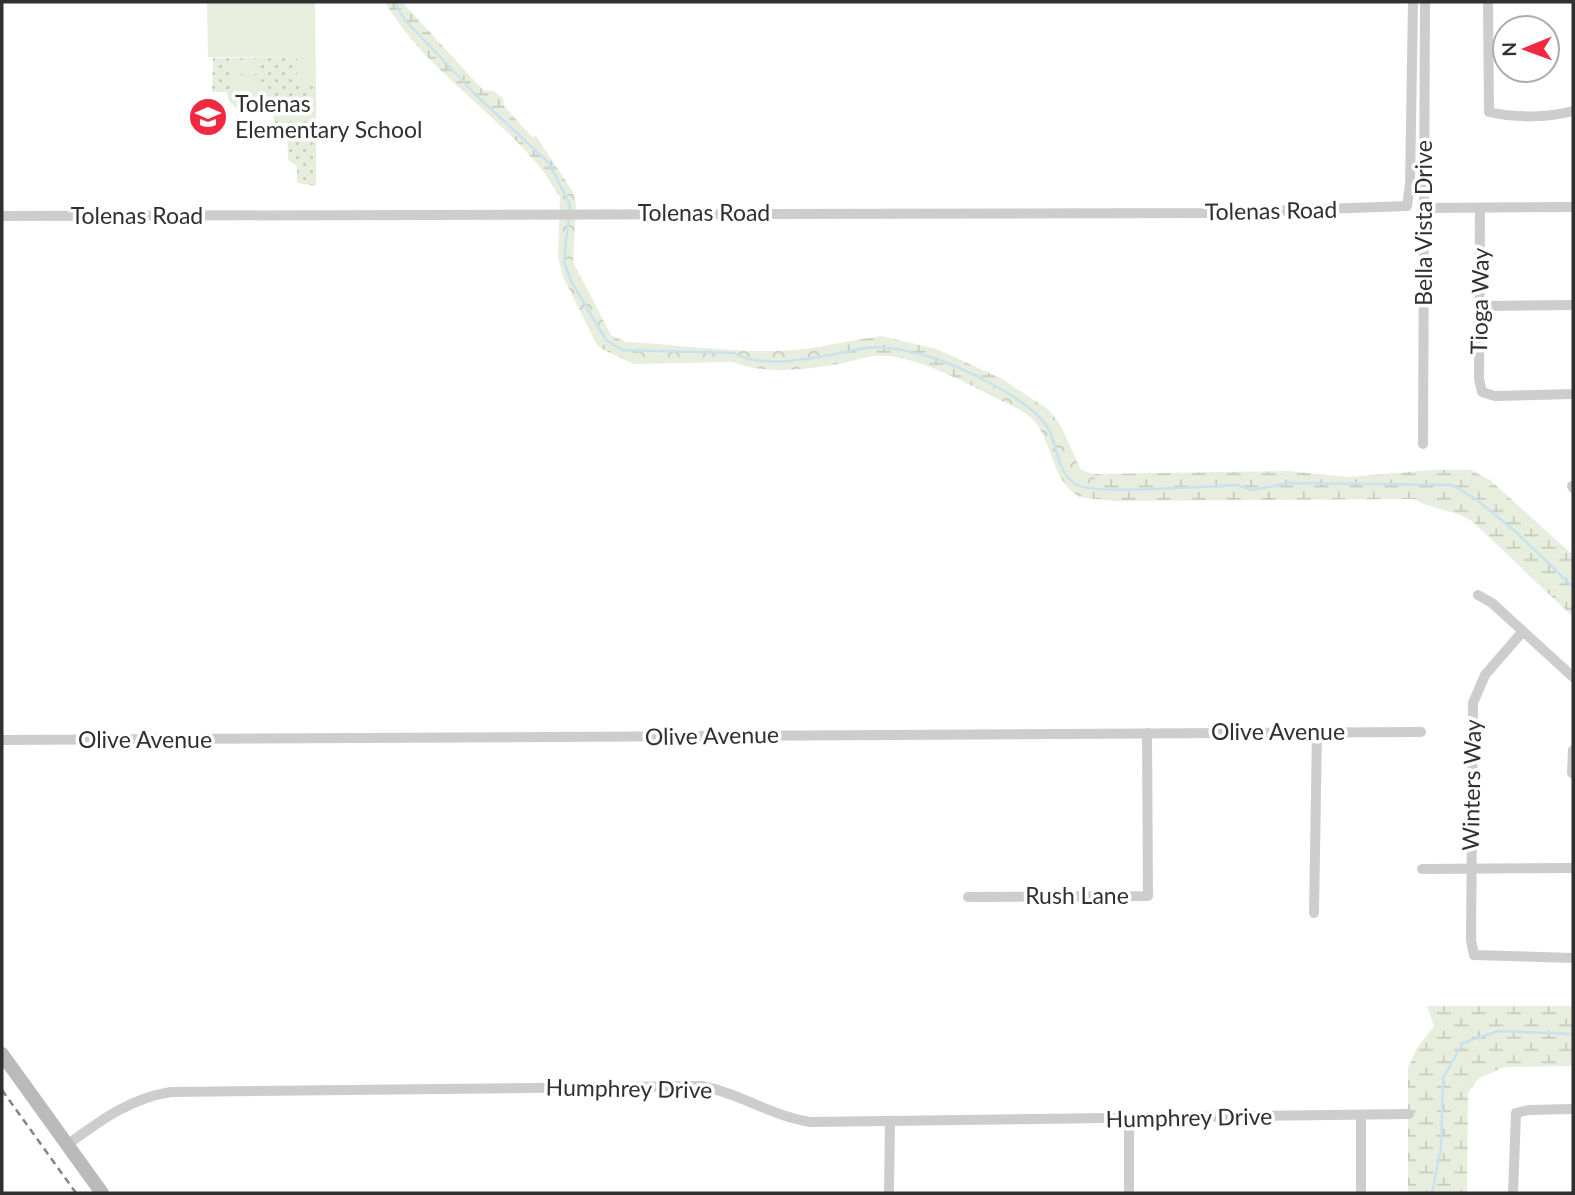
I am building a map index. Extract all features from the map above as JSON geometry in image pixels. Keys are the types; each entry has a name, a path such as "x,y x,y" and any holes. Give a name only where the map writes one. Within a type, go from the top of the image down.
{"main road":[{"path":"2,1054 103,1193"}],"street":[{"name":"Tolenas Road","path":"2,216 1217,213 1407,206 1410,184 1413,2"},
{"name":"Bella Vista Drive","path":"1423,444 1424,2"},
{"path":"1488,2 1489,112 1502,115 1556,115 1573,111"},
{"path":"1423,208 1573,207"},
{"name":"Tioga Way","path":"1480,209 1479,379 1482,392 1495,396 1573,394"},
{"path":"1480,306 1573,305"},
{"path":"1478,595 1492,603 1573,677"},
{"name":"Winters Way","path":"1523,631 1485,675 1473,703 1471,869 1474,955 1573,958"},
{"path":"1314,913 1317,731"},
{"name":"Olive Avenue","path":"2,740 1317,731 1421,733"},
{"name":"Rush Lane","path":"968,897 1148,896 1147,733"},
{"path":"1573,750 1573,773"},
{"path":"1422,869 1573,868"},
{"name":"Humphrey Drive","path":"67,1145 109,1115 153,1095 172,1092 701,1086 719,1089 784,1118 810,1122 1409,1114"},
{"path":"1513,1193 1516,1113 1529,1110 1573,1110"},
{"path":"1361,1115 1361,1193"},
{"path":"1129,1119 1129,1193"},
{"path":"889,1193 890,1121"}],"green space":[{"path":"207,2 315,2 316,86 297,86 297,57 208,57"},
{"path":"385,2 402,2 483,90 493,91 503,98 504,106 532,137 536,136 573,192 560,197 536,162 435,65"},
{"path":"297,57 297,86 316,86 316,186 297,183 297,166 288,160 287,123 274,123 274,113 242,114 229,101 227,92 212,92 213,58"},
{"path":"258,59 258,74 233,74 233,60"},
{"path":"258,77 258,91 233,92 233,78"},
{"path":"275,105 313,105 313,119 275,119"},
{"path":"573,192 576,205 573,262 611,335 598,347 563,277 558,257 560,197"},
{"path":"611,335 634,346 637,355 633,364 598,347"},
{"path":"881,336 937,349 1002,379 986,393 933,368 889,356 833,365 833,344"},
{"path":"622,342 754,351 807,349 833,344 833,365 782,370 756,368 732,362 633,364 637,355"},
{"path":"1002,379 1048,409 1060,424 1081,470 1093,474 1098,483 1090,494 1079,497 1063,482 1034,420 986,393"},
{"path":"1431,470 1471,470 1490,480 1573,555 1573,617 1472,521 1414,499 1113,501 1079,497 1090,494 1098,483 1093,474 1289,471 1347,477"},
{"path":"1427,1006 1573,1006 1573,1066 1505,1067 1479,1078 1468,1093 1467,1193 1408,1193 1408,1068 1417,1048 1434,1026"}],"waterway":[{"path":"394,2 405,20 476,95 549,163 570,205 564,261 571,281 606,340 622,350 735,353 763,361 798,360 873,347 927,356 974,375 1024,404 1046,425 1061,465 1070,480 1088,488 1129,490 1236,485 1253,490 1288,483 1452,485 1477,500 1516,532 1573,587"},
{"path":"1432,1193 1441,1148 1443,1078 1463,1043 1498,1031 1573,1034"}],"railway":[{"path":"2,1090 76,1193"}],"place":[{"name":"Tolenas Elementary School","path":"208,117"}]}
